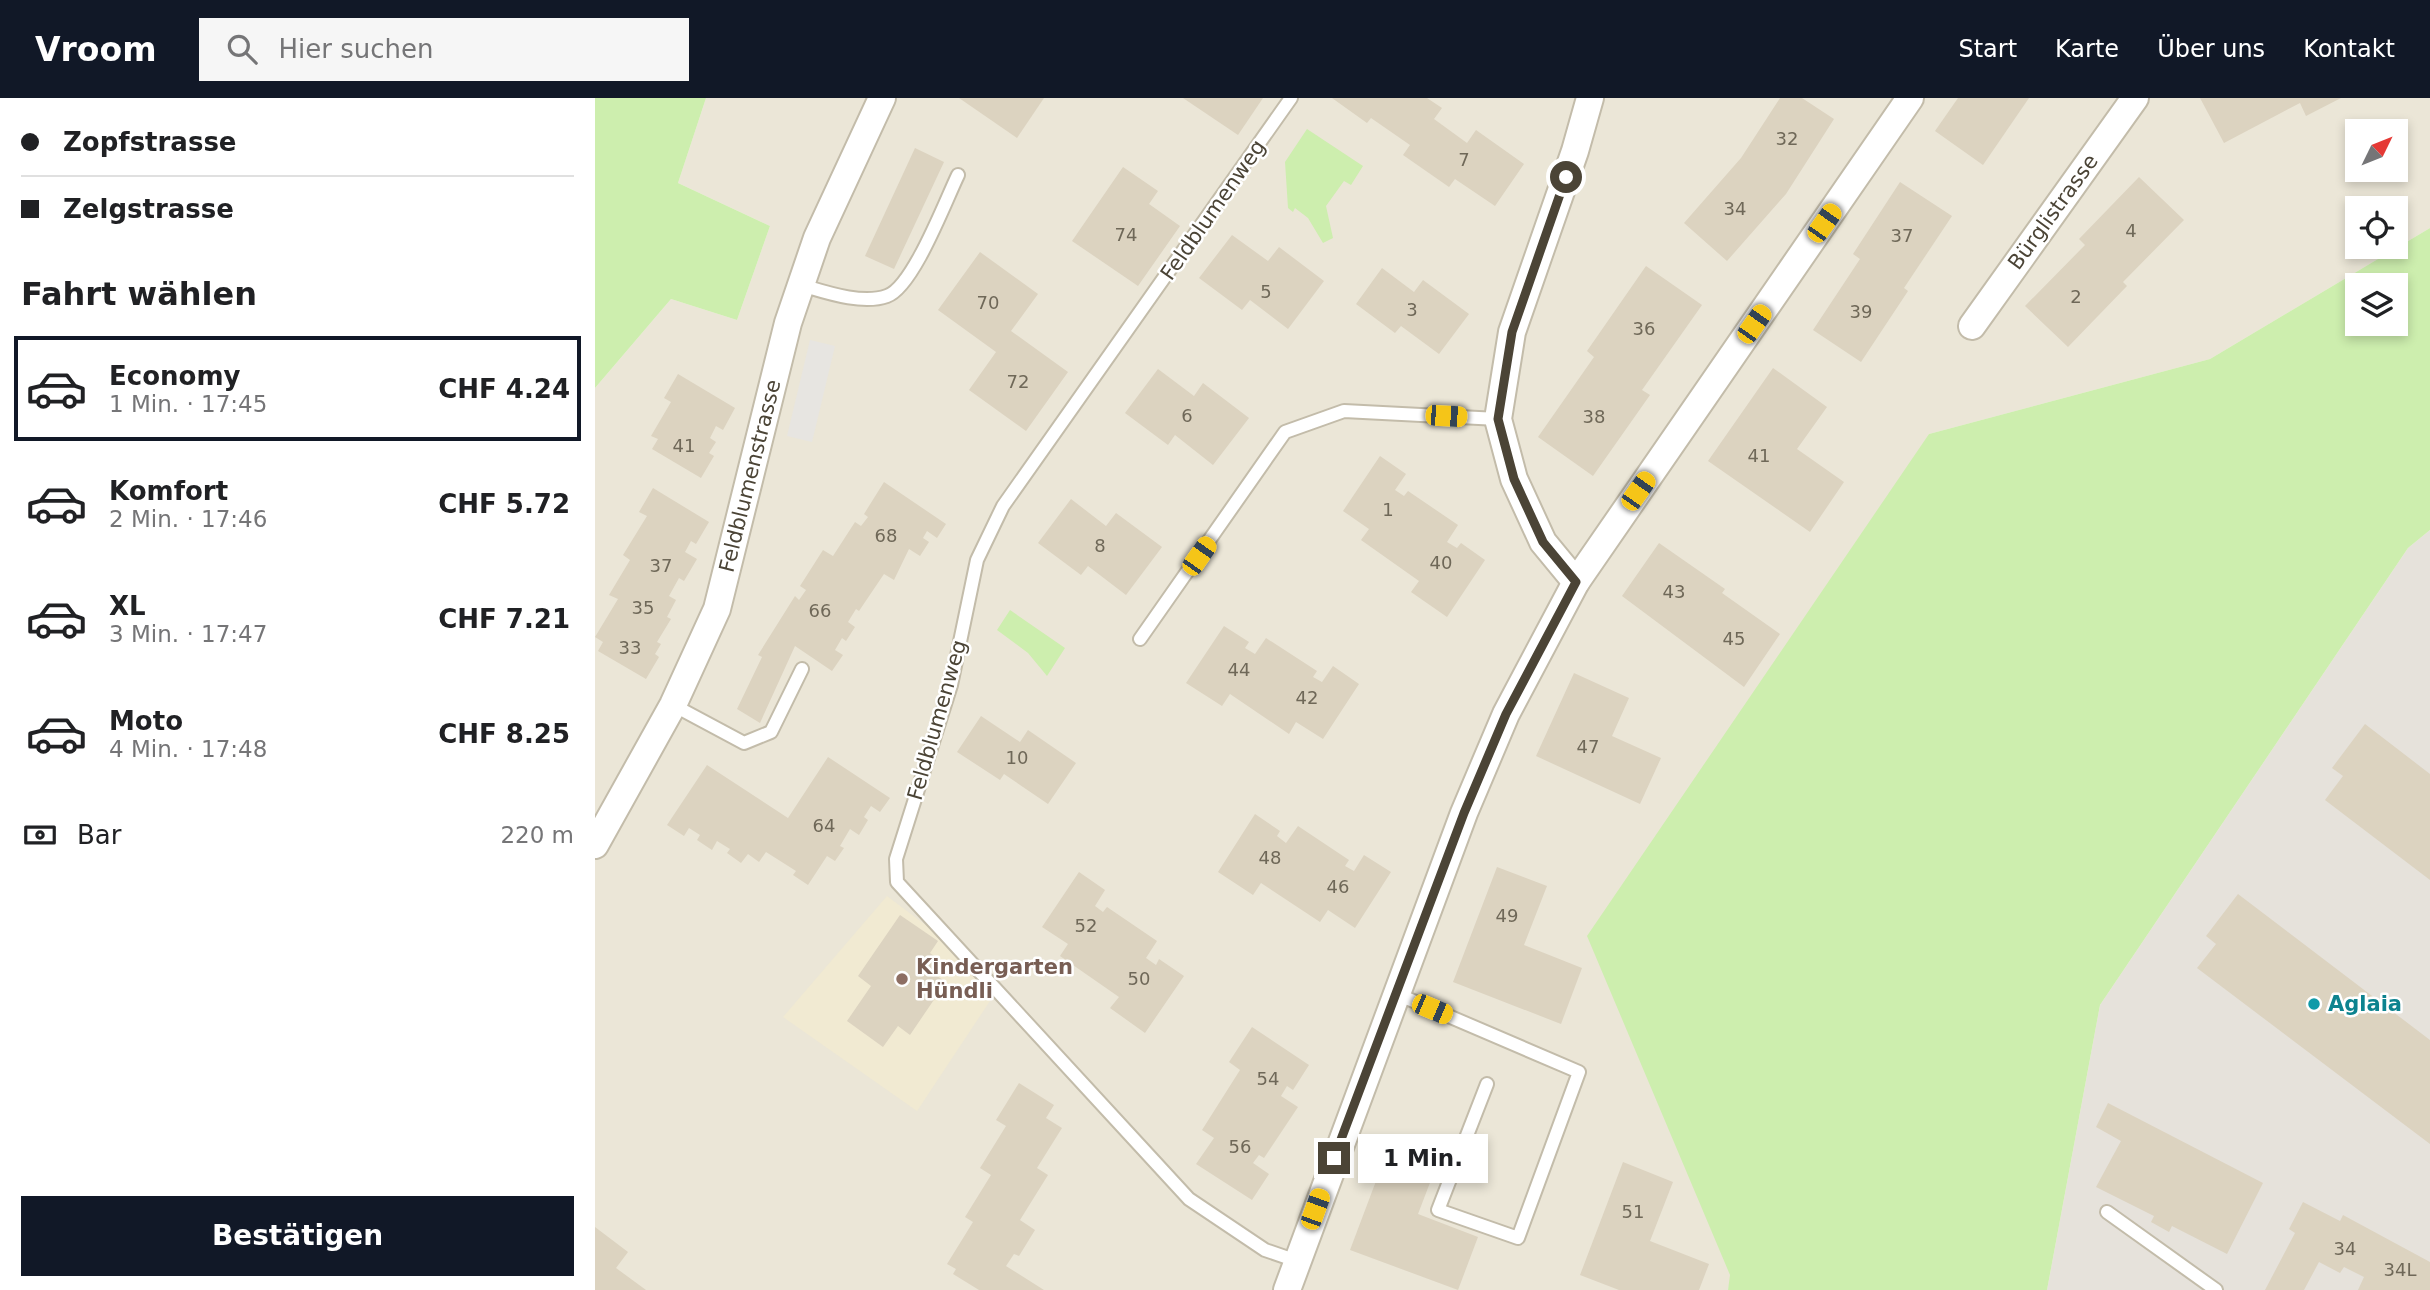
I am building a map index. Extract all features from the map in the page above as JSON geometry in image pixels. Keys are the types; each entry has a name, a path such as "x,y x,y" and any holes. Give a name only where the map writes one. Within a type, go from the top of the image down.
{"street":[{"name":"Feldblumenstrasse","path":"595,845 674,705 717,609 788,323 817,238 882,98"},
{"path":"1576,582 1543,542 1514,479 1498,419 1512,332 1575,151 1590,98"},
{"path":"1287,1290 1464,813 1506,714 1576,582 1910,98"},
{"name":"Bürglistrasse","path":"1972,326 2135,98"}],"lane":[{"name":"Feldblumenweg","path":"1291,98 1003,506 977,560 951,685 896,859 897,882 1189,1199 1265,1250 1297,1261"},
{"path":"801,285 872,299 890,295 905,282 958,175"},
{"path":"1140,639 1285,432 1344,411 1498,419"},
{"path":"674,705 744,743 771,732 802,669"},
{"path":"1397,994 1579,1072 1518,1238 1438,1210 1487,1084"},
{"path":"2107,1212 2216,1290"}],"shaded area":[{"path":"706,98 2430,98 2430,228 2408,241 2408,196 2345,196 2345,259 2378,259 2354,273 2345,273 2345,279 2210,359 1929,434 1728,1290 595,1290 595,388 671,299 737,320 770,226 678,183"},
{"path":"810,340 835,346 812,442 787,436"},
{"path":"2430,530 2430,1290 2047,1290 2100,1005 2408,548"},
{"path":"887,896 944,939 992,998 917,1111 783,1017"}],"green space":[{"path":"595,98 706,98 678,183 770,226 737,320 671,299 595,388"},
{"path":"1307,129 1363,166 1351,185 1344,181 1326,206 1333,238 1323,243 1308,218 1295,208 1293,212 1288,208 1285,162"},
{"path":"2430,228 2430,530 2408,548 2100,1005 2047,1290 1728,1290 1730,1275 1587,936 1929,434 2210,359 2345,279 2345,336 2408,336 2408,273 2354,273 2378,259 2408,259 2408,241"},
{"path":"1010,610 1065,648 1047,676 1028,653 997,630"}],"building":[{"path":"959,98 1044,98 1017,138"},
{"path":"1183,98 1263,98 1238,135"},
{"path":"1332,98 1427,98 1442,108 1434,119 1467,143 1476,130 1524,164 1495,206 1455,179 1449,187 1403,155 1410,145 1371,118 1367,123"},
{"path":"1780,98 1802,98 1834,119 1786,194 1727,261 1684,223 1741,158"},
{"path":"1958,98 2029,98 1983,165 1935,131"},
{"path":"2200,98 2341,98 2306,116 2300,103 2224,143"},
{"path":"915,148 944,162 894,269 865,256"},
{"path":"1123,167 1158,191 1149,204 1180,226 1138,286 1072,241"},
{"path":"2139,177 2184,220 2123,282 2127,286 2068,347 2025,306 2085,245 2079,239"},
{"path":"1900,182 1952,216 1904,288 1908,291 1861,362 1813,330 1860,259 1853,254"},
{"path":"1232,235 1268,261 1279,247 1324,281 1288,329 1250,300 1242,310 1199,278"},
{"path":"980,252 1038,294 1011,331 1068,372 1026,431 969,390 996,352 938,310"},
{"path":"1646,266 1702,305 1642,390 1650,395 1593,476 1538,437 1594,357 1587,351"},
{"path":"1382,268 1414,292 1423,280 1469,314 1439,354 1401,326 1395,333 1356,304"},
{"path":"1773,368 1827,407 1797,449 1844,482 1810,532 1708,461"},
{"path":"1158,369 1194,396 1203,383 1249,418 1213,465 1175,435 1168,445 1125,413"},
{"path":"678,374 735,408 723,430 716,426 710,438 716,442 709,453 714,456 701,478 652,449 658,439 651,436 671,402 664,398"},
{"path":"1380,456 1406,474 1395,490 1404,496 1408,491 1458,525 1447,542 1457,548 1461,543 1485,560 1447,617 1411,592 1419,581 1361,540 1369,529 1343,511"},
{"path":"884,482 946,524 937,538 927,531 923,538 929,542 920,556 909,549 894,580 884,574 859,611 856,609 848,622 855,627 846,641 842,638 835,650 843,655 832,671 795,646 760,723 737,709 762,657 758,655 795,596 799,600 806,590 800,586 823,550 833,556 855,522 861,526 868,517 864,514"},
{"path":"653,488 709,522 696,544 691,541 685,552 697,559 684,581 679,578 669,596 676,600 667,617 671,619 657,642 661,644 655,654 659,657 646,679 598,651 603,642 595,637 618,599 609,595 630,560 623,555 647,516 639,512"},
{"path":"1071,499 1106,526 1116,513 1162,547 1126,595 1088,566 1081,575 1038,543"},
{"path":"1659,543 1725,589 1722,593 1780,634 1744,687 1622,596"},
{"path":"1224,626 1249,642 1245,648 1255,654 1266,638 1317,671 1313,677 1322,682 1333,666 1359,684 1323,739 1296,722 1289,734 1230,694 1222,706 1186,683"},
{"path":"1574,673 1629,698 1612,736 1661,758 1640,804 1536,756"},
{"path":"981,716 1020,742 1028,730 1076,763 1048,804 1004,774 1000,780 957,752"},
{"path":"2365,724 2430,774 2430,880 2325,800 2343,776 2332,768"},
{"path":"828,757 890,798 880,812 871,806 864,817 868,820 859,835 850,829 840,846 844,848 835,861 827,856 808,885 793,875 796,871 766,852 759,862 748,854 741,863 727,853 730,849 717,841 712,850 697,840 700,835 689,828 684,836 667,825 707,765 788,818"},
{"path":"1255,814 1280,831 1277,836 1286,843 1298,826 1349,860 1345,866 1354,871 1364,855 1391,872 1355,928 1328,910 1320,922 1261,883 1253,895 1218,872"},
{"path":"1497,867 1547,886 1524,945 1582,968 1561,1024 1453,982"},
{"path":"1079,872 1105,890 1095,906 1103,912 1107,907 1157,941 1146,958 1156,965 1159,959 1184,976 1145,1033 1110,1008 1119,997 1060,956 1068,944 1042,927"},
{"name":"Aglaia","path":"2238,894 2430,1040 2430,1144 2197,968 2216,944 2206,936"},
{"name":"Kindergarten Hündli","path":"900,915 938,941 930,953 942,962 934,974 946,982 910,1035 898,1026 883,1047 847,1021 871,986 858,976"},
{"path":"1252,1027 1309,1065 1293,1090 1287,1086 1281,1096 1298,1107 1264,1158 1259,1155 1253,1163 1269,1174 1252,1200 1196,1164 1214,1138 1202,1130 1240,1070 1229,1062"},
{"path":"1019,1083 1054,1105 1046,1118 1062,1128 1037,1168 1048,1175 1020,1220 1035,1230 1019,1256 1014,1254 1006,1266 1044,1290 979,1290 953,1274 956,1269 947,1264 973,1222 965,1217 991,1175 980,1168 1006,1126 996,1120"},
{"path":"2108,1103 2263,1183 2227,1254 2172,1226 2169,1232 2151,1222 2154,1216 2096,1187 2121,1141 2096,1127"},
{"path":"1393,1136 1441,1154 1418,1214 1478,1237 1458,1290 1350,1250"},
{"path":"1623,1162 1673,1182 1650,1241 1709,1264 1699,1290 1619,1290 1580,1275"},
{"path":"2303,1202 2340,1221 2343,1215 2430,1262 2430,1290 2358,1290 2364,1277 2344,1267 2340,1273 2319,1262 2304,1290 2265,1290 2295,1233 2289,1229"},
{"path":"595,1227 628,1252 616,1268 646,1290 595,1290"}],"place":[{"name":"Kindergarten Hündli","path":"902,979"},
{"name":"Aglaia","path":"2314,1004"}],"route":[{"path":"1334,1158 1464,813 1506,714 1576,582 1543,542 1514,479 1498,419 1512,332 1566,177"}]}
